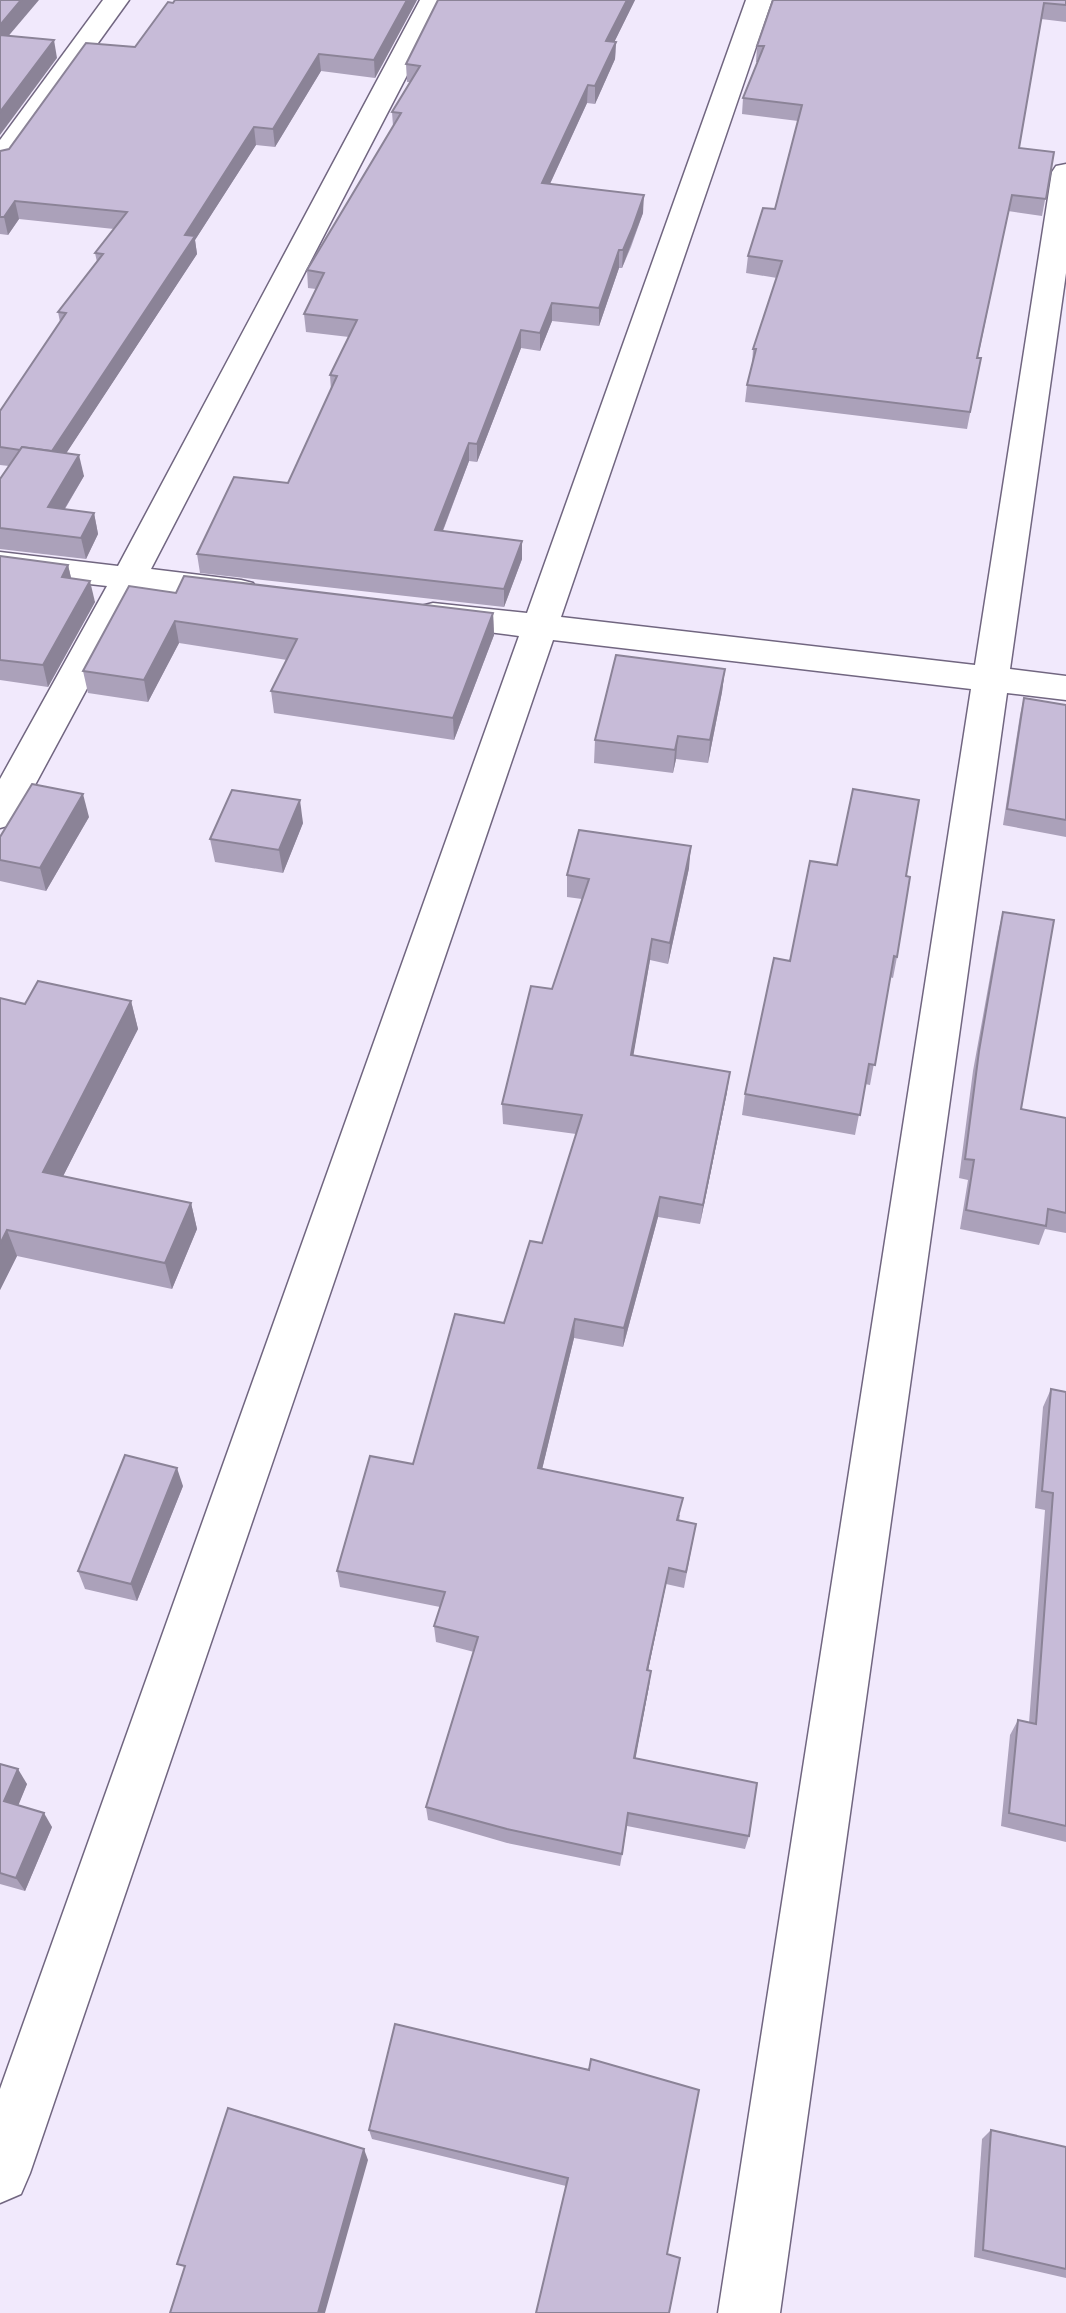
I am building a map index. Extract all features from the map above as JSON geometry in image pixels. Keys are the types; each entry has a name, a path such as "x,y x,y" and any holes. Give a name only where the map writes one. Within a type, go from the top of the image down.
{"street":[{"path":"0,159 116,0"},
{"path":"0,814 129,578 433,0"},
{"path":"0,2173 759,0"},
{"path":"749,2313 1066,172"},
{"path":"0,563 271,595"},
{"path":"397,610 1066,688"}],"building":[{"path":"0,0 21,0 0,25"},
{"path":"407,0 374,60 319,54 273,129 254,127 185,235 195,236 52,451 0,447 0,411 66,313 58,312 103,254 95,253 127,212 15,201 4,217 0,217 0,151 9,149 86,43 135,47 168,2"},
{"path":"438,0 627,0 606,41 616,42 595,86 588,85 542,183 644,195 632,229 623,250 619,250 599,308 552,303 540,333 521,330 477,444 469,443 435,530 522,541 504,589 197,554 234,477 288,483 337,376 330,375 357,320 304,314 324,273 307,270 401,113 392,112 420,66 406,64"},
{"path":"773,0 1066,0 1066,5 1044,3 1019,148 1054,152 1046,199 1012,195 977,358 981,358 970,412 747,385 756,349 753,349 782,261 748,256 763,208 775,209 802,105 743,98 764,46 757,46"},
{"path":"0,35 54,40 0,112"},
{"path":"22,447 79,455 48,507 94,513 81,538 0,528 0,479"},
{"path":"0,556 68,565 62,577 90,581 43,665 0,660"},
{"path":"184,576 493,613 453,718 271,691 297,639 175,621 144,680 83,671 129,586 176,593"},
{"path":"616,655 725,669 710,740 678,736 675,750 595,740"},
{"path":"1024,698 1066,705 1066,820 1007,809"},
{"path":"32,784 83,794 40,868 0,860 0,837"},
{"path":"853,789 919,800 897,957 894,956 875,1065 869,1064 860,1115 745,1094 774,958 790,961 810,861 837,865"},
{"path":"232,790 300,800 279,850 210,839"},
{"path":"579,830 691,846 670,943 652,939 631,1055 730,1072 703,1205 660,1197 624,1328 575,1319 538,1468 683,1498 677,1520 696,1524 686,1572 669,1568 647,1670 651,1671 634,1758 757,1783 749,1836 628,1813 622,1854 507,1829 426,1807 478,1637 434,1626 445,1592 337,1571 370,1456 413,1464 455,1314 504,1323 530,1241 542,1243 582,1115 502,1104 531,986 552,989 589,879 567,875"},
{"path":"1003,912 1054,920 1021,1109 1066,1118 1066,1213 1048,1209 1046,1226 966,1210 974,1160 965,1159 979,1051"},
{"path":"38,981 131,1001 43,1172 191,1203 165,1263 7,1230 0,1244 0,998 25,1004"},
{"path":"1051,1389 1066,1392 1066,1826 1009,1813 1018,1720 1036,1724 1053,1493 1042,1491"},
{"path":"125,1455 177,1468 131,1584 78,1571"},
{"path":"0,1764 18,1769 4,1801 44,1813 16,1878 0,1873"},
{"path":"395,2024 589,2070 591,2059 699,2090 667,2254 680,2258 669,2313 536,2313 568,2178 369,2130"},
{"path":"228,2108 364,2149 318,2313 170,2313 185,2266 177,2264"},
{"path":"991,2130 1066,2147 1066,2269 983,2250"}]}
